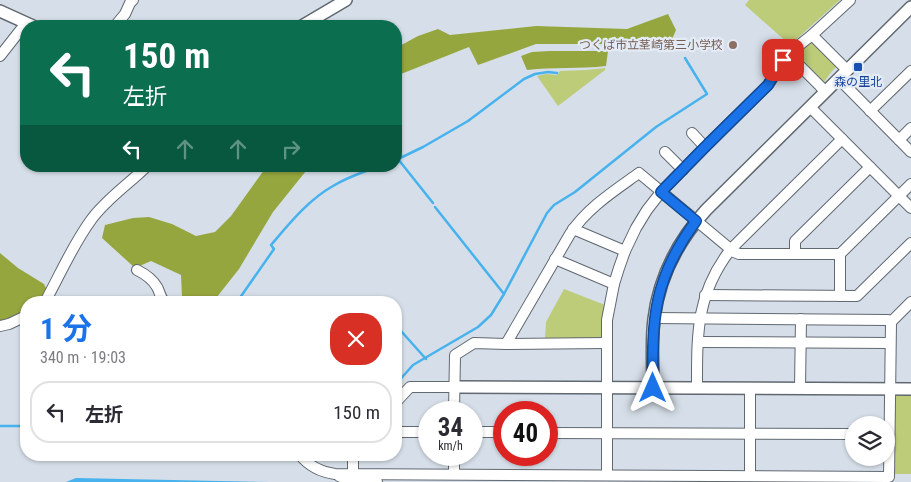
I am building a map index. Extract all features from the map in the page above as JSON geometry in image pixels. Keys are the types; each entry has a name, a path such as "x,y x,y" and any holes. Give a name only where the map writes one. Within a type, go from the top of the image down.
{"street":[{"path":"120,20 133,0"},
{"path":"312,20 346,0"},
{"path":"607,475 607,320 614,284 625,251 647,210 661,192 768,85 788,54 850,0"},
{"path":"653,388 654,318 661,287 677,248 706,210 911,7"},
{"path":"0,11 20,20"},
{"path":"0,56 20,35"},
{"path":"812,35 847,70"},
{"path":"788,54 825,92"},
{"path":"870,111 911,70"},
{"path":"839,79 911,152"},
{"path":"810,107 911,208"},
{"path":"899,140 911,128"},
{"path":"692,133 705,147"},
{"path":"697,388 700,318 705,296 719,265 731,249 842,139"},
{"path":"665,152 682,170"},
{"path":"795,254 795,242 870,168"},
{"path":"48,296 74,245 91,220 101,208 140,172"},
{"path":"506,344 573,229 588,212 639,173 738,254 840,254 911,184"},
{"path":"573,229 625,251"},
{"path":"705,296 857,296 911,243"},
{"path":"840,254 840,296"},
{"path":"555,259 614,284"},
{"path":"137,270 144,273 157,287 160,296"},
{"path":"889,416 891,322 911,302"},
{"path":"654,318 801,318 888,320 891,322"},
{"path":"800,388 801,318"},
{"path":"0,326 20,319"},
{"path":"698,342 890,343"},
{"path":"454,401 455,355 474,343 606,343"},
{"path":"402,395 410,386 911,388"},
{"path":"750,388 750,476"},
{"path":"402,432 418,432"},
{"path":"558,433 845,434"},
{"path":"305,461 316,469 335,474 889,477 889,466"},
{"path":"353,461 353,474"},
{"path":"454,466 454,474"},
{"path":"335,474 355,482 377,482"}],"green space":[{"path":"749,0 840,0 790,45 745,5"},
{"path":"668,14 676,30 667,51 634,44 536,44 478,65 469,47 402,74 402,45 418,36 438,29 450,35 536,26 627,29"},
{"path":"813,38 839,64 824,82 796,53"},
{"path":"608,51 606,66 527,70 521,56 532,52"},
{"path":"605,68 605,70 558,106 537,76 546,74 557,75 560,71"},
{"path":"263,172 305,172 273,212 239,269 218,296 182,296 181,275 151,261 135,268 102,238 105,225 133,218 149,217 172,224 196,236 215,232 231,216"},
{"path":"0,253 18,268 44,284 50,296 20,296 20,314 5,323 0,323"},
{"path":"564,289 605,305 603,338 545,339 546,322"},
{"path":"893,396 911,396 911,474 893,474 893,466 895,466 895,416 893,416"}],"water":[{"path":"76,478 270,482 66,482"}],"waterway":[{"path":"402,377 413,365 478,327 491,315 547,213 554,205 575,192 656,127 707,94 685,58"},
{"path":"402,157 468,121 524,79 535,74 557,73"},
{"path":"402,164 433,203"},
{"path":"241,296 274,249 271,245 307,205 338,183 363,172"},
{"path":"435,207 504,294"},
{"path":"402,332 426,359"},
{"path":"0,426 20,426"}],"place":[{"name":"つくば市立茎崎第三小学校","path":"733,45"},
{"name":"森の里北","path":"858,67"}],"route":[{"path":"653,388 654,318 659,293 677,248 696,221 661,192 768,85 783,60"}]}
